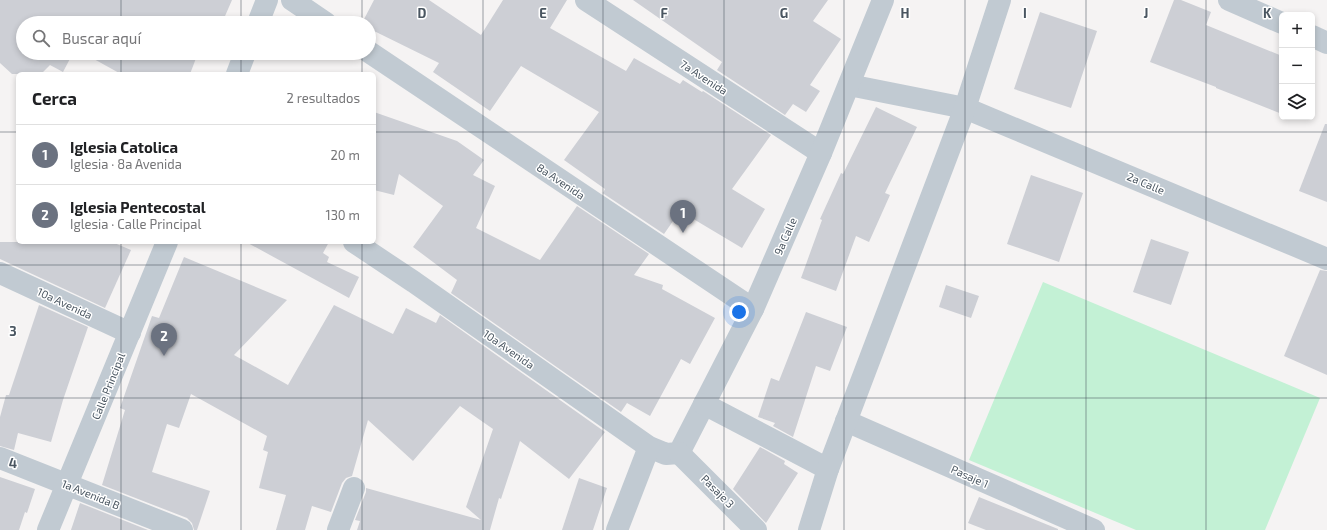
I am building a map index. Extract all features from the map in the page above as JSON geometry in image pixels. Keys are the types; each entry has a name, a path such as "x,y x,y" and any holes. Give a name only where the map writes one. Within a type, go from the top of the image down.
{"street":[{"path":"261,16 267,0"},
{"path":"292,0 316,16"},
{"name":"7a Avenida","path":"586,0 822,153"},
{"name":"9a Calle","path":"617,530 665,451 704,404 753,309 822,153 882,0"},
{"path":"809,530 828,469 965,108 1000,0"},
{"path":"1229,0 1279,22"},
{"path":"1315,37 1327,43"},
{"name":"8a Avenida","path":"376,57 753,309"},
{"path":"237,72 242,60"},
{"name":"2a Calle","path":"849,85 965,108 1327,259"},
{"name":"Calle Principal","path":"48,530 166,244"},
{"name":"10a Avenida","path":"357,244 665,451"},
{"name":"10a Avenida","path":"0,272 130,333"},
{"path":"704,404 828,469"},
{"name":"Pasaje 1","path":"846,421 1094,530"},
{"name":"Pasaje 3","path":"665,451 756,530"},
{"name":"1a Avenida B","path":"0,458 182,530"},
{"path":"338,530 354,488"}],"green space":[{"path":"1043,282 1320,398 1265,530 1136,530 969,460"}],"building":[{"path":"0,0 232,0 225,16 16,16 16,60 69,60 63,72 50,65 43,72 16,72 16,74 12,74 0,63"},
{"path":"374,0 429,0 481,35 503,0 567,0 550,28 626,71 634,58 680,84 683,80 702,92 703,91 771,135 732,189 765,209 742,248 680,211 664,234 601,192 603,193 605,189 564,160 599,112 521,66 490,111 433,72 439,63 376,32 376,16 366,16"},
{"path":"633,0 828,0 813,21 841,39 810,85 820,91 806,112 793,104 785,115 717,70 722,62"},
{"path":"1174,0 1181,0 1211,12 1206,25 1279,55 1279,113 1216,87 1150,62"},
{"path":"1040,12 1097,31 1071,108 1014,89"},
{"path":"96,60 195,60 191,72 117,72"},
{"path":"876,107 917,127 885,193 890,195 869,242 856,236 836,291 801,278 822,220 820,219 841,173 843,174"},
{"path":"376,113 457,141 484,160 473,175 495,186 476,228 540,260 577,206 649,254 634,275 663,285 662,289 715,318 690,364 681,359 650,416 627,403 621,412 451,293 457,280 413,247 443,206 399,174 394,195 376,190"},
{"path":"1325,124 1327,124 1327,202 1299,191"},
{"path":"1031,175 1083,193 1059,262 1007,244"},
{"path":"1151,239 1189,252 1171,305 1133,292"},
{"path":"0,242 16,242 16,244 117,244 131,250 105,308 0,259"},
{"path":"250,244 328,244 323,253 329,257 327,262 359,277 349,298"},
{"path":"184,257 287,300 234,355 288,385 334,305 393,334 406,308 436,323 440,315 605,432 569,479 520,441 501,499 499,498 490,530 357,530 360,521 355,520 366,492 366,488 481,520 466,507 493,429 460,406 413,461 368,420 352,476 346,478 342,483 331,512 312,506 305,530 276,530 286,495 259,488 268,452 263,450 267,436 191,394 179,428 167,424 152,472 210,491 197,530 194,530 192,523 187,518 102,485 125,410 120,408 152,316 159,318"},
{"path":"1320,270 1327,271 1327,375 1284,356"},
{"path":"946,285 979,296 971,318 939,307"},
{"path":"39,305 88,327 63,400 51,442 18,433 14,450 0,446 0,417 6,395 9,395"},
{"path":"806,312 847,327 830,371 816,366 793,437 773,426 775,423 758,417 771,378 779,381"},
{"path":"760,447 785,461 784,464 798,473 766,523 733,489"},
{"path":"0,477 35,489 27,513 25,512 19,530 0,530"},
{"path":"579,478 607,488 593,530 562,530"},
{"path":"979,497 1058,530 986,530 968,523"},
{"path":"80,503 148,530 71,530"}],"place":[{"name":"Iglesia Catolica","path":"683,233"},
{"name":"Iglesia Pentecostal","path":"164,356"}]}
